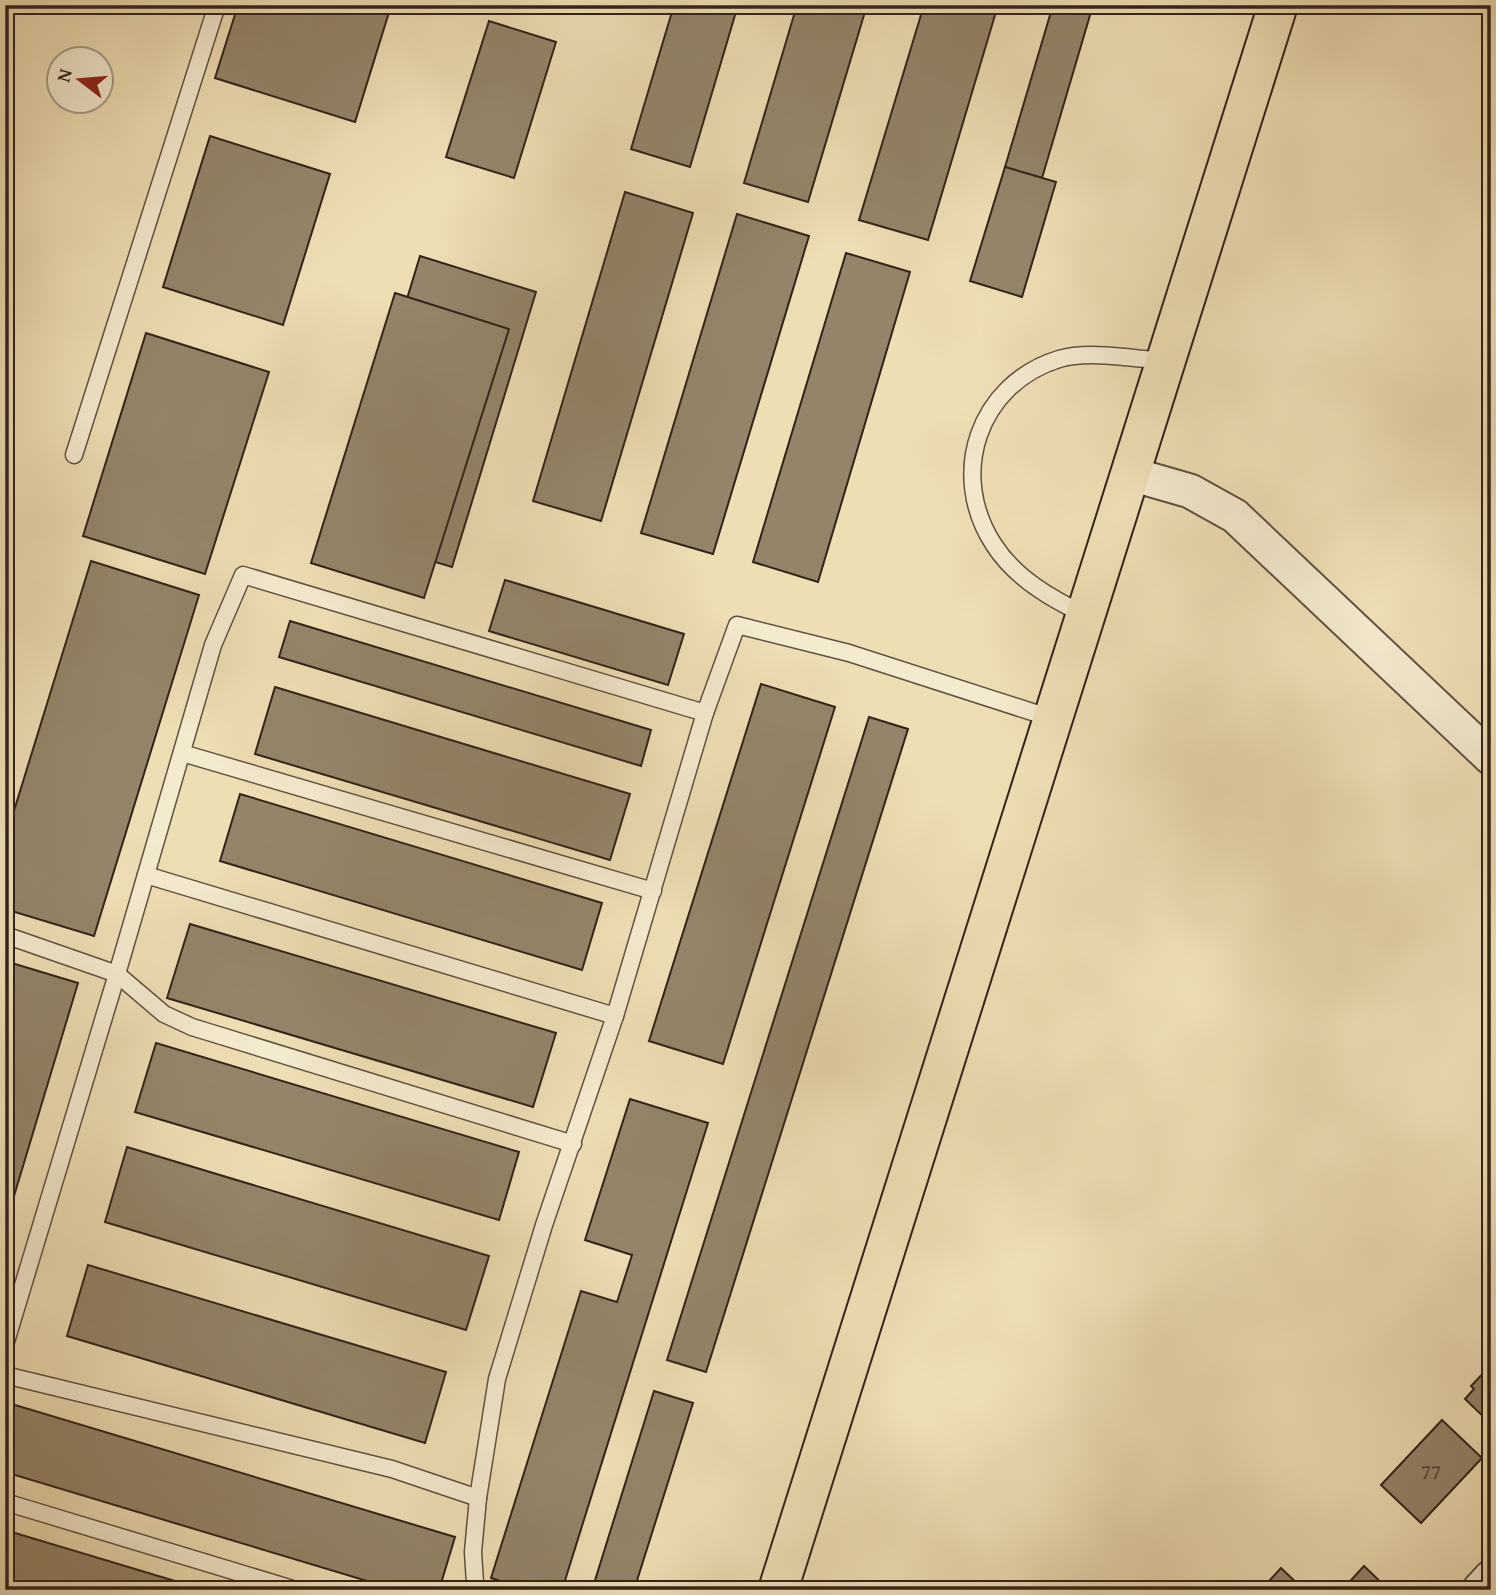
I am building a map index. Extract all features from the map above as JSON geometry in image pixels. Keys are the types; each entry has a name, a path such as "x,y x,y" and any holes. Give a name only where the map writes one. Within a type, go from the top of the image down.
{"main road":[{"path":"778,1590 1278,5"}],"street":[{"path":"1131,474 1190,491 1235,516 1491,758"},
{"path":"1479,1590 1491,1577"}],"lane":[{"path":"74,455 217,5"},
{"path":"1087,616 1046,596 1020,575 994,545 979,513 971,484 972,456 982,426 994,404 1012,386 1037,368 1063,358 1166,361"},
{"path":"5,1345 213,645 243,575 705,713"},
{"path":"479,1590 475,1583 473,1552 478,1498 497,1379 544,1225 614,1016 705,713 737,625 849,653 1054,719"},
{"path":"182,752 653,891"},
{"path":"146,875 614,1016"},
{"path":"5,934 117,974 164,1014 192,1027 573,1144"},
{"path":"5,1375 392,1469 478,1498"},
{"path":"5,1502 296,1590"}],"building":[{"path":"238,5 379,5 390,9 355,122 215,78"},
{"path":"674,5 738,5 690,167 631,149"},
{"path":"797,5 867,5 808,202 744,183"},
{"path":"924,5 998,5 928,240 859,220"},
{"path":"1053,5 1093,5 1042,178 1005,167"},
{"path":"489,21 556,42 514,178 446,157"},
{"path":"210,136 330,174 283,325 163,287"},
{"path":"1005,167 1056,182 1022,297 970,281"},
{"path":"625,192 693,213 601,521 533,501"},
{"path":"737,214 809,236 713,554 641,533"},
{"path":"846,253 910,272 818,582 753,562"},
{"path":"420,256 536,292 452,567 336,532"},
{"path":"395,293 509,329 424,598 311,563"},
{"path":"146,333 269,372 205,574 83,536"},
{"path":"91,561 199,595 94,936 5,909 5,840"},
{"path":"505,580 684,634 668,685 489,631"},
{"path":"290,621 651,730 641,766 279,657"},
{"path":"761,684 835,707 723,1064 649,1041"},
{"path":"275,687 630,794 610,860 255,754"},
{"path":"869,717 908,729 706,1372 667,1360"},
{"path":"240,794 602,903 582,970 220,861"},
{"path":"190,924 556,1033 533,1107 167,998"},
{"path":"5,961 78,983 5,1226"},
{"path":"156,1043 519,1152 499,1220 135,1112"},
{"path":"630,1099 708,1123 562,1590 529,1590 491,1578 581,1291 617,1302 632,1255 585,1240"},
{"path":"127,1147 489,1256 466,1330 105,1222"},
{"path":"88,1265 446,1372 425,1443 67,1336"},
{"path":"1491,1365 1491,1424 1465,1399 1474,1389 1471,1386"},
{"path":"654,1391 693,1403 634,1590 592,1590"},
{"path":"5,1402 455,1537 439,1590 397,1590 5,1472"},
{"path":"1442,1420 1482,1458 1421,1523 1381,1485"},
{"path":"5,1530 205,1590 5,1590"},
{"path":"1364,1566 1389,1590 1342,1590"},
{"path":"1281,1568 1304,1590 1280,1590 1270,1580"}]}
